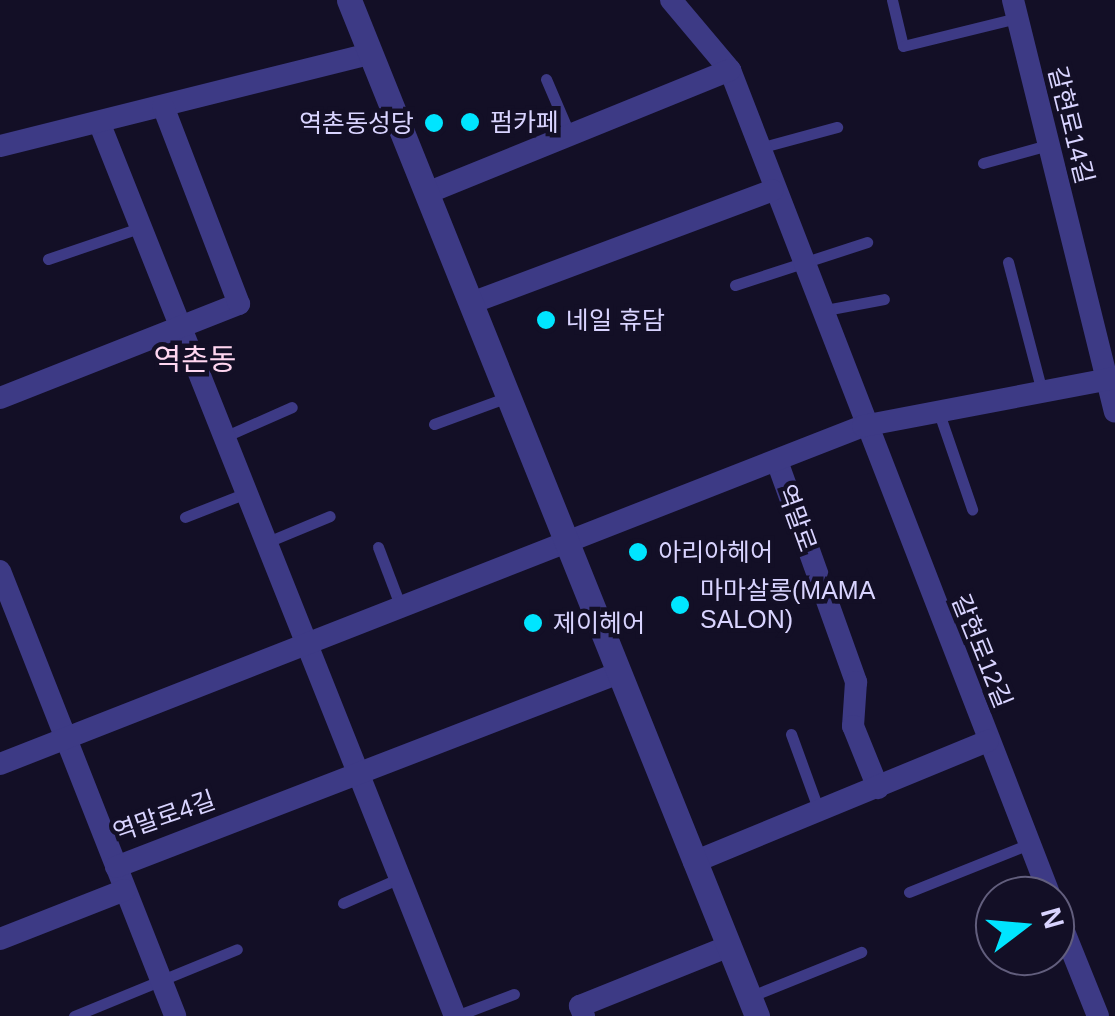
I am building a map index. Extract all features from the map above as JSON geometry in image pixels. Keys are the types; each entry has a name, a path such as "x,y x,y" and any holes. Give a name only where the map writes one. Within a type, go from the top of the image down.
{"street":[{"path":"349,0 753,1006"},
{"name":"갈현로12길","path":"671,0 730,70 818,312 1042,876"},
{"name":"갈현로14길","path":"1015,9 1110,379 1115,412"},
{"path":"0,146 370,54"},
{"path":"427,193 730,70"},
{"path":"0,398 239,304 163,106"},
{"path":"98,122 456,1016"},
{"path":"472,303 774,190"},
{"path":"777,461 863,426 1110,379"},
{"name":"역말로","path":"566,541 777,461 856,682 853,726 878,788"},
{"path":"0,764 566,541"},
{"name":"역말로4길","path":"0,572 116,867 619,673"},
{"path":"694,862 988,741"},
{"path":"116,867 175,1016"},
{"path":"0,938 125,890"},
{"path":"584,1016 580,1006 728,946"},
{"path":"1075,959 1098,1016"}],"lane":[{"path":"892,0 903,46 1015,9"},
{"path":"546,80 570,137"},
{"path":"758,149 837,127"},
{"path":"984,164 1048,145"},
{"path":"48,260 142,227"},
{"path":"736,285 800,260 867,242"},
{"path":"1008,262 1042,392"},
{"path":"818,312 884,299"},
{"path":"434,424 508,397"},
{"path":"224,437 292,407"},
{"path":"939,413 972,509"},
{"path":"184,517 246,493"},
{"path":"266,543 330,516"},
{"path":"378,547 400,605"},
{"path":"791,734 819,811"},
{"path":"910,892 1029,844"},
{"path":"343,903 400,878"},
{"path":"74,1016 237,949"},
{"path":"753,1006 860,952"},
{"path":"456,1016 514,994"}],"place":[{"name":"펌카페","path":"470,122"},
{"name":"역촌동성당","path":"434,123"},
{"name":"네일 휴담","path":"546,320"},
{"name":"아리아헤어","path":"638,552"},
{"name":"마마살롱(MAMA SALON)","path":"680,605"},
{"name":"제이헤어","path":"533,623"}],"district":[{"name":"역촌동","path":"195,360"}]}
